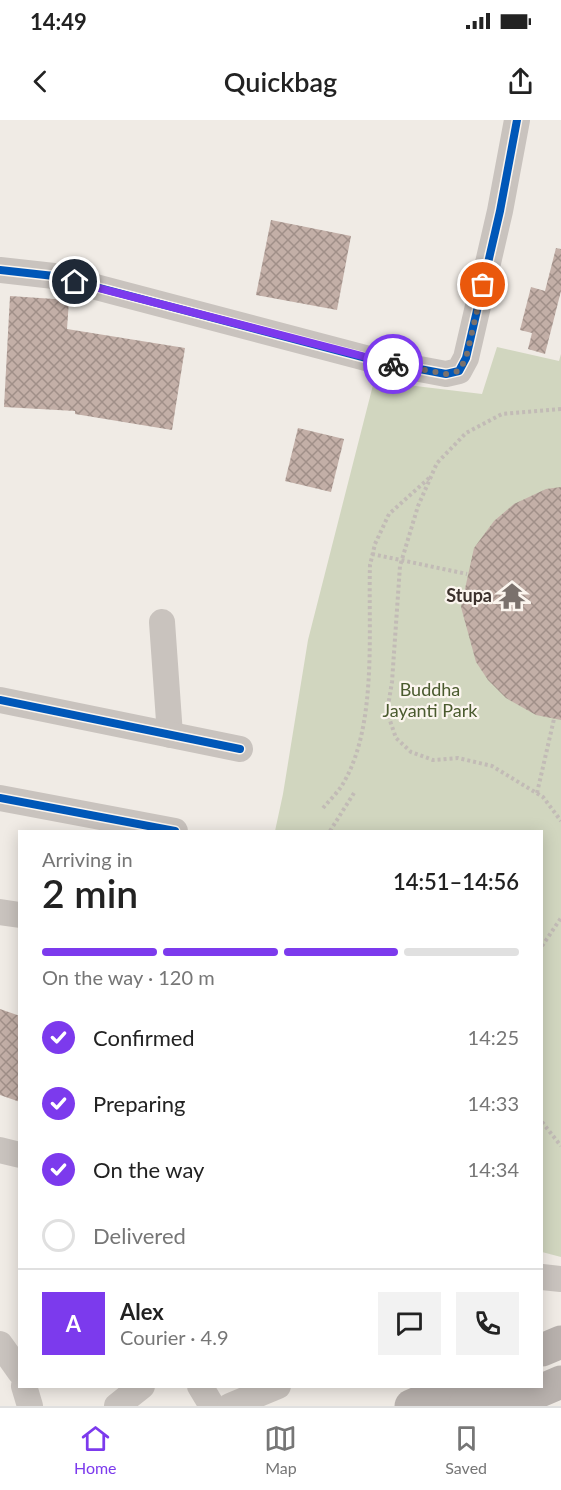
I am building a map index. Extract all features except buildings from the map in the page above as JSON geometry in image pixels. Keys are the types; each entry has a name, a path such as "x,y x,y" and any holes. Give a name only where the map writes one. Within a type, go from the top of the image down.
{"main road":[{"path":"543,1350 561,1342"},
{"path":"543,1370 561,1361"},
{"path":"505,1406 561,1382"},
{"path":"420,1399 451,1388"},
{"path":"464,1406 503,1388"},
{"path":"534,1406 561,1395"}],"street":[{"path":"0,270 54,276 378,361 446,374 459,371 466,358 492,248 517,120"},
{"path":"162,622 170,735"},
{"path":"0,700 240,749"},
{"path":"0,798 170,830"},
{"path":"0,912 18,915"},
{"path":"0,1132 18,1136"},
{"path":"0,1150 18,1154"},
{"path":"0,1344 18,1369"},
{"path":"25,1388 30,1406"},
{"path":"117,1406 140,1388"},
{"path":"201,1388 212,1406"},
{"path":"230,1406 273,1388"}],"path":[{"path":"561,409 501,414 466,433 437,463 418,506 402,560 392,682 387,712 396,738 411,752 433,760 458,758 492,766 543,797 561,821"},
{"path":"323,808 341,788 356,754 368,711 372,554 389,514 431,476"},
{"path":"372,554 467,574"},
{"path":"537,793 554,719"},
{"path":"331,830 354,793"},
{"path":"543,945 561,918"},
{"path":"543,1123 561,1146"}],"green space":[{"name":"Buddha Jayanti Park","path":"497,347 559,361 561,354 561,1257 543,1252 543,830 275,830 308,640 374,381 482,394"}],"cycle path":[{"path":"0,270 54,276 377,361 446,374 459,371 466,358 500,211 517,120"},
{"path":"0,700 240,749"},
{"path":"0,798 170,830"}],"way so far":[{"path":"393,364 446,374 459,371 466,358 483,285"}],"place":[{"name":"Stupa","path":"512,596"}],"route":[{"path":"75,282 393,364"}]}
